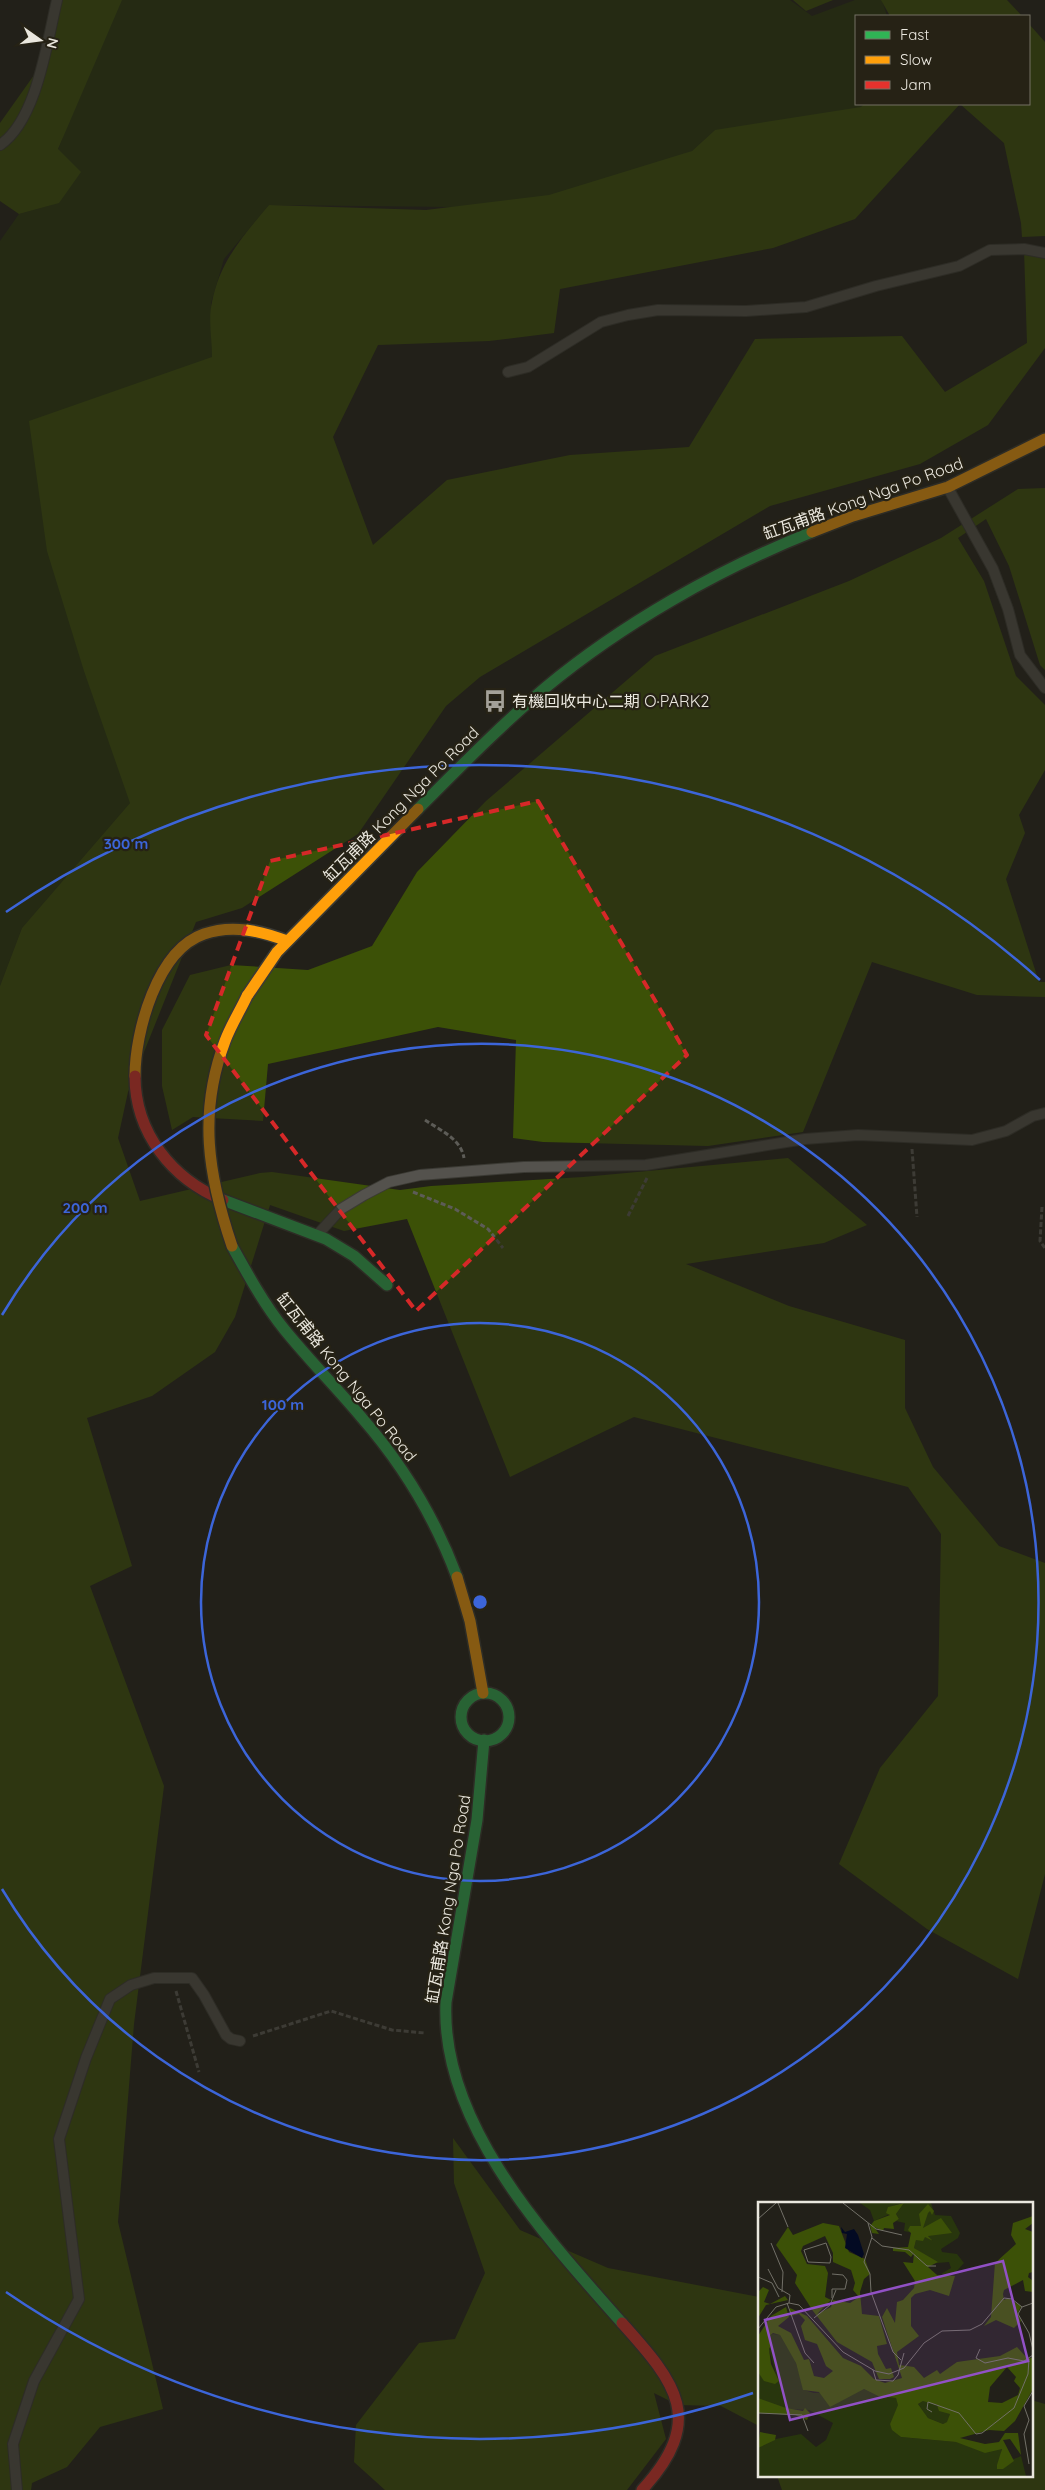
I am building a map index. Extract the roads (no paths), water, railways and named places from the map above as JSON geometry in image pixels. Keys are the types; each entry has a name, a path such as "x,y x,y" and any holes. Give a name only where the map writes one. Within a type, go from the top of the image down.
{"street":[{"name":"缸瓦甫路 Kong Nga Po Road","path":"483,1693 478,1644 470,1614 452,1562 427,1510 394,1457 374,1431 308,1357 269,1309 232,1246 210,1174 207,1143 212,1084 226,1040 248,996 277,952 482,745 545,688 604,645 676,598 777,546 853,516 948,487 1045,439"},
{"path":"287,941 253,930 228,928 202,934 186,944 161,979 140,1030 136,1066 138,1108 150,1136 169,1164 181,1177 203,1190 318,1235 352,1254 387,1284"},
{"path":"483,1693 495,1695 502,1700 508,1713 506,1728 501,1734 484,1740 473,1738 468,1733 462,1720 462,1713 468,1700 483,1693"},
{"name":"缸瓦甫路 Kong Nga Po Road","path":"484,1740 484,1774 480,1810 459,1916 447,1996 450,2055 475,2126 510,2185 661,2369 678,2405 678,2434 668,2457 642,2490"}],"lane":[{"path":"0,145 17,130 29,107 57,0"},
{"path":"508,372 528,367 601,322 628,315 658,310 746,311 806,307 876,286 959,266 990,250 1024,249 1045,253"},
{"path":"948,487 993,569 1008,608 1020,655 1045,688"},
{"path":"318,1235 341,1209 389,1182 420,1175 524,1166 646,1165 804,1139 858,1135 972,1140 1006,1131 1032,1116 1045,1113"},
{"path":"17,2490 13,2444 34,2381 79,2299 59,2139 86,2058 110,1999 131,1985 154,1978 192,1978 204,1995 226,2035 231,2039 240,2041"}],"place":[{"name":"有機回收中心二期 O·PARK2","path":"495,701"}]}
